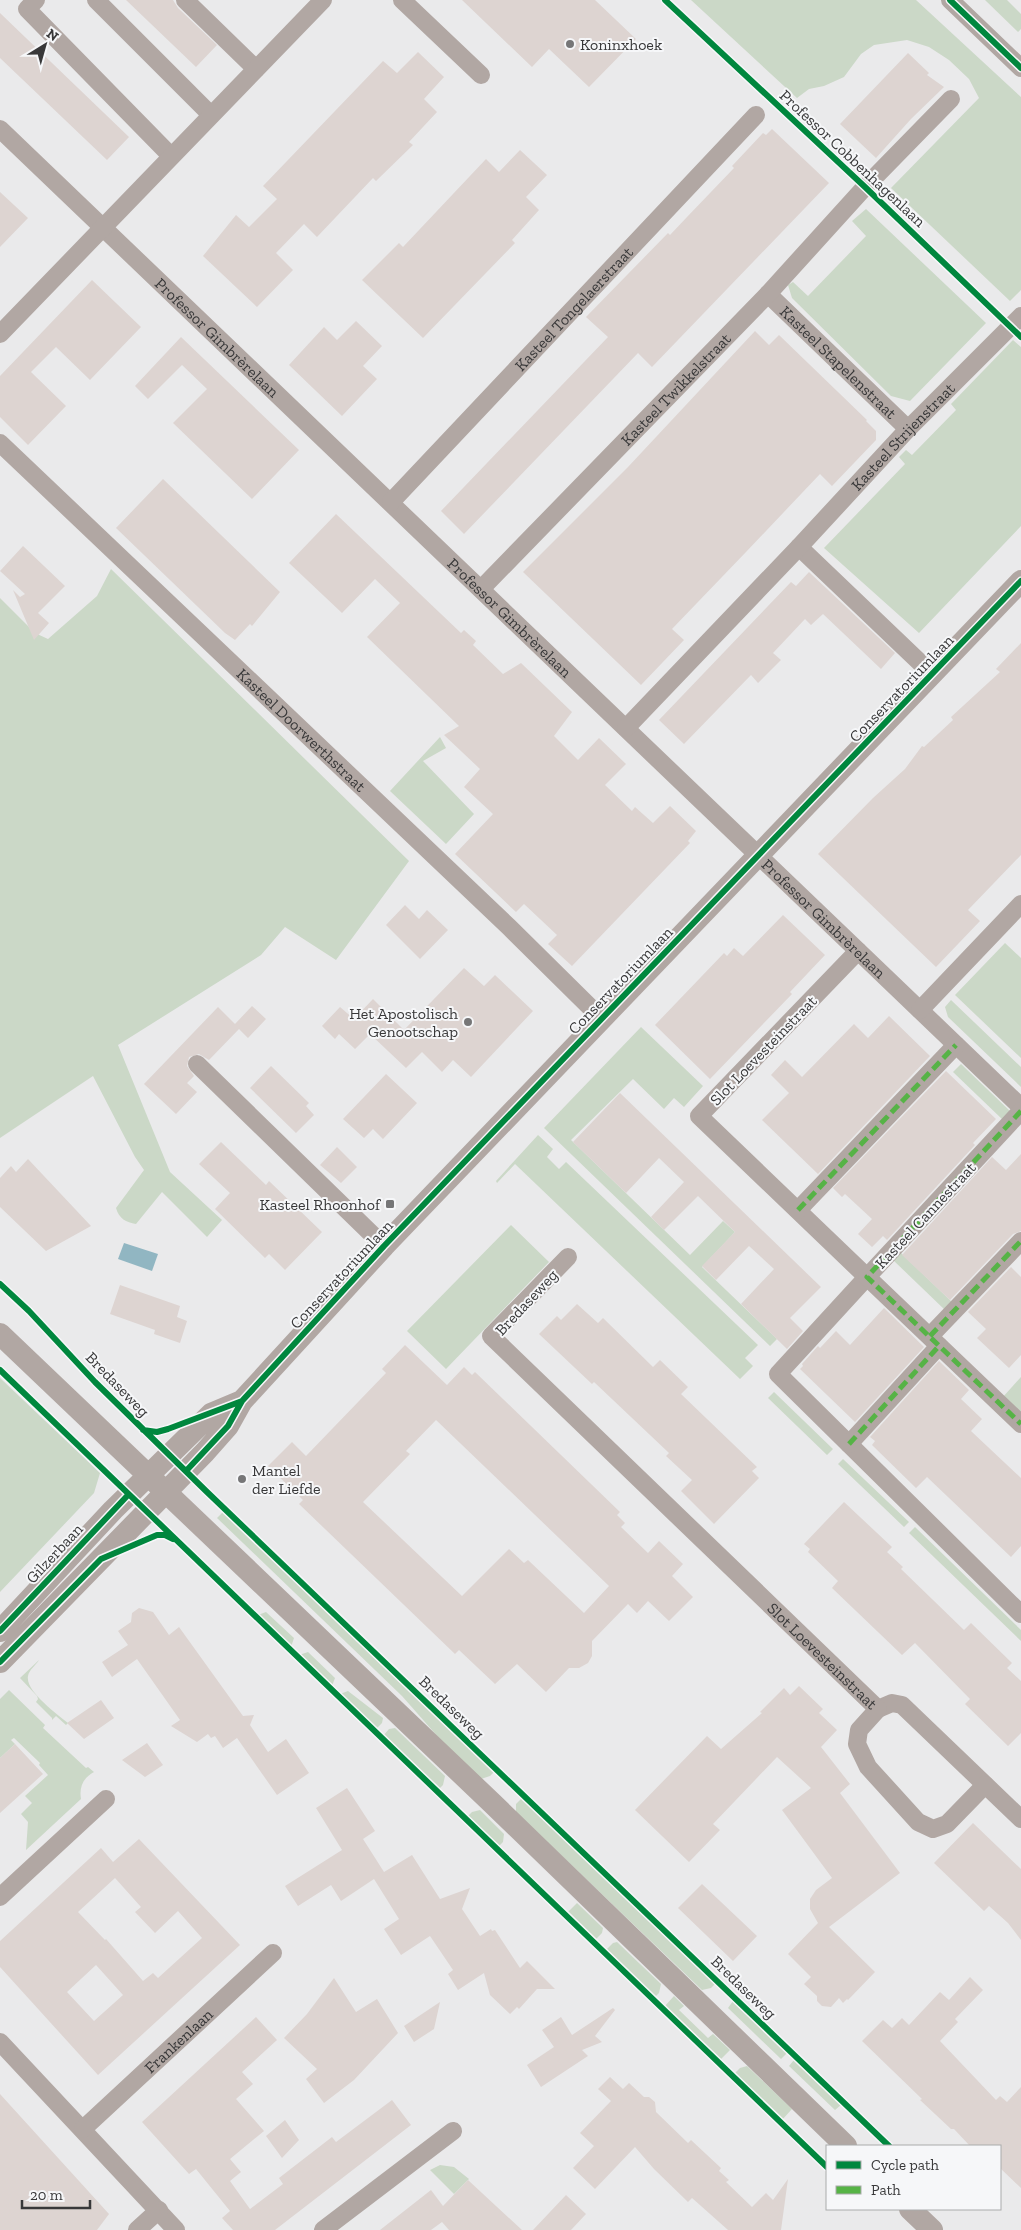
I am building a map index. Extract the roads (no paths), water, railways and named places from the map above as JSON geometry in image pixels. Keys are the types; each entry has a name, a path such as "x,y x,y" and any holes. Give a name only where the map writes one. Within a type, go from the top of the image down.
{"street":[{"path":"36,0 27,9 171,156"},
{"path":"96,0 211,115"},
{"path":"184,0 256,69"},
{"path":"0,334 324,0"},
{"path":"402,0 481,75"},
{"path":"950,0 1021,68"},
{"name":"Kasteel Twikkelstraat","path":"481,589 768,294 865,187 951,100"},
{"name":"Kasteel Tongelaerstraat","path":"391,502 756,115"},
{"name":"Professor Gimbrèrelaan","path":"0,128 1021,1107"},
{"name":"Kasteel Stapelenstraat","path":"768,294 908,429"},
{"name":"Kasteel Strijenstraat","path":"626,728 799,547 908,429 1016,321"},
{"name":"Kasteel Doorwerthstraat","path":"0,443 509,927 602,1019"},
{"path":"799,547 932,674"},
{"name":"Conservatoriumlaan","path":"166,1492 228,1426 242,1401 384,1246 1021,582"},
{"path":"920,1010 1021,904"},
{"name":"Slot Loevesteinstraat","path":"858,951 699,1116 867,1277"},
{"path":"798,1210 956,1045"},
{"path":"196,1064 384,1246"},
{"name":"Kasteel Cannestraat","path":"1021,1111 867,1277 1021,1424"},
{"path":"849,1444 1021,1241"},
{"name":"Bredaseweg","path":"568,1256 491,1336 738,1576"},
{"path":"867,1277 778,1374 1021,1614"},
{"path":"0,1334 478,1790 845,2145"},
{"name":"Conservatoriumlaan","path":"148,1476 211,1414 242,1401"},
{"name":"Gilzerbaan","path":"0,1631 113,1510 148,1476"},
{"path":"0,1662 166,1492"},
{"name":"Slot Loevesteinstraat","path":"738,1576 878,1709 892,1703 902,1705 1021,1819"},
{"path":"878,1709 859,1730 857,1744 868,1767 918,1822 934,1829 948,1824 985,1785"},
{"path":"0,1897 106,1798"},
{"name":"Frankenlaan","path":"83,2129 273,1953"},
{"path":"1,2046 83,2129 176,2230"},
{"path":"323,2230 453,2131"},
{"path":"136,2230 159,2210"},
{"path":"911,2210 932,2230"}],"water":[{"path":"124,1243 158,1254 152,1271 118,1259"}],"place":[{"name":"Koninxhoek","path":"570,44"},
{"name":"Het Apostolisch Genootschap","path":"468,1022"},
{"name":"Kasteel Rhoonhof","path":"390,1204"},
{"name":"Mantel der Liefde","path":"242,1479"}]}
